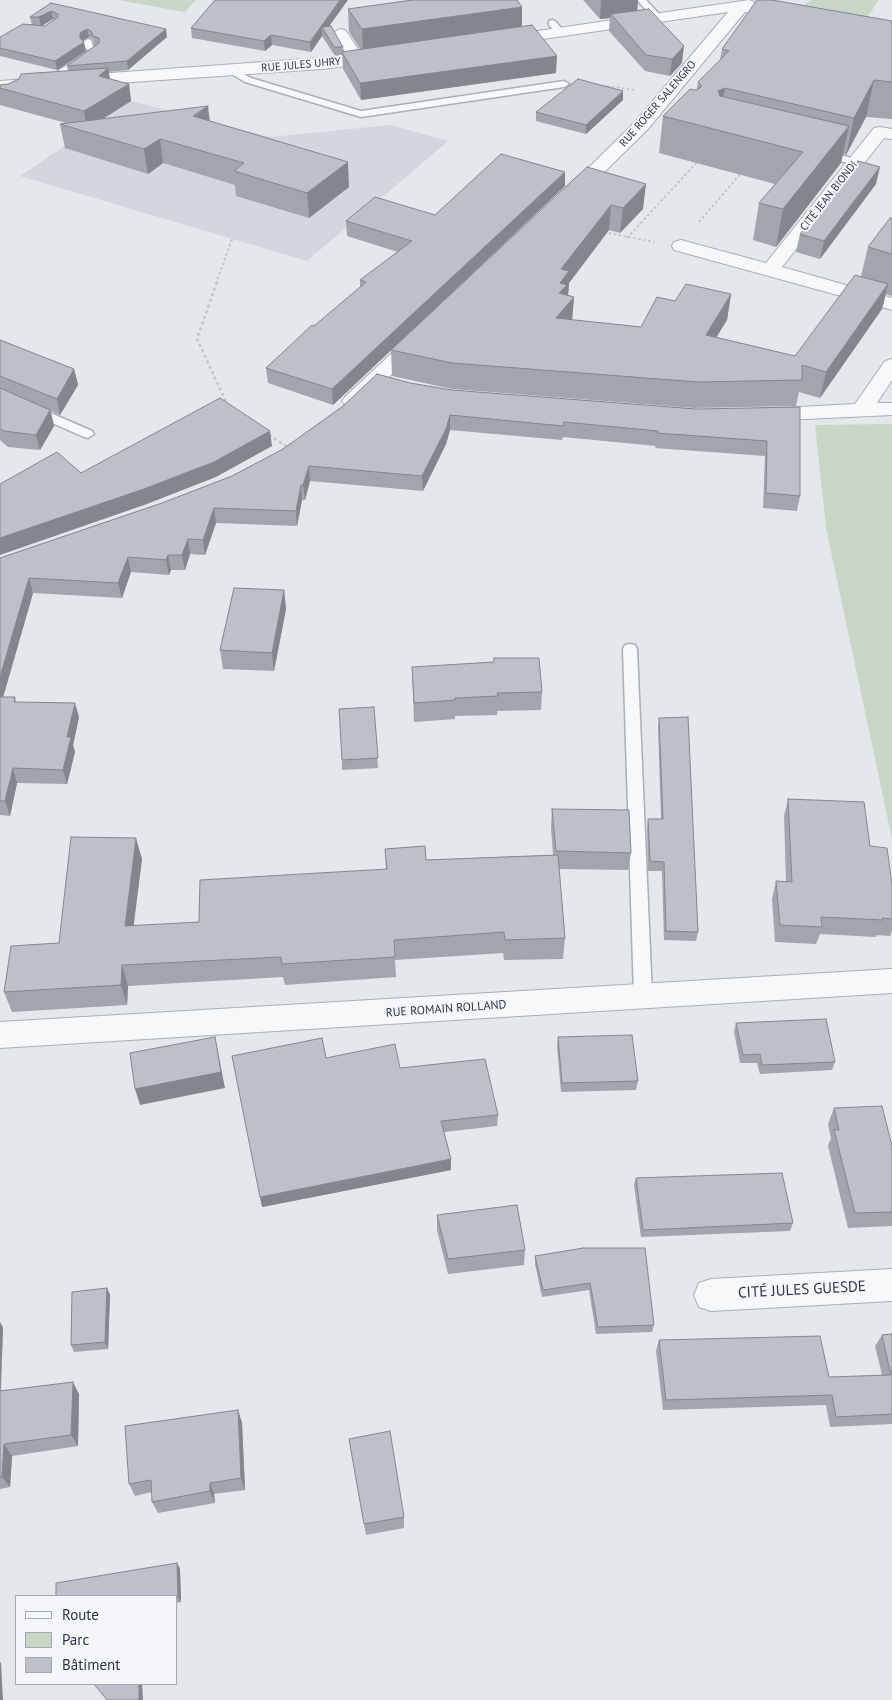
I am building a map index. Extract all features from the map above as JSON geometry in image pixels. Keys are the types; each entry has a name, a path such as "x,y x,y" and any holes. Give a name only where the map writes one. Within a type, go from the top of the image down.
{"street":[{"path":"484,42 556,28 658,18 778,0"},
{"path":"741,7 802,18"},
{"name":"RUE ROGER SALENGRO","path":"554,211 631,136 660,115 741,7"},
{"path":"341,34 357,60"},
{"name":"RUE JULES UHRY","path":"0,86 17,90 61,81 233,71 357,60 396,54"},
{"name":"CITÉ JEAN BIONDI","path":"770,270 880,132 892,134"},
{"path":"680,246 892,304"},
{"path":"336,415 432,326"},
{"path":"862,410 892,365"},
{"path":"374,380 397,386"},
{"path":"746,416 892,409"},
{"name":"RUE ROMAIN ROLLAND","path":"0,1035 892,982"},
{"name":"CITÉ JULES GUESDE","path":"711,1294 892,1286"}],"lane":[{"path":"641,0 658,18"},
{"path":"61,81 61,73 96,50 88,47 88,42"},
{"path":"233,71 248,80 361,114 564,84"},
{"path":"808,150 856,162"},
{"path":"1,396 88,434"},
{"path":"630,649 643,996"}],"path":[{"path":"564,84 581,82 637,90"},
{"path":"627,238 700,159"},
{"path":"595,231 680,246 728,192 744,170"},
{"path":"230,411 197,339 232,239"},
{"path":"264,432 289,448"}],"shaded area":[{"path":"131,101 271,137 390,125 448,141 307,261 20,176"}],"green space":[{"path":"118,0 196,0 185,12"},
{"path":"812,0 878,1 867,18 803,11 804,5"},
{"path":"892,424 892,839 826,528 815,425"}],"building":[{"path":"215,0 340,0 310,42 271,35 264,41 191,28"},
{"path":"412,0 517,0 522,7 362,29 348,9"},
{"path":"757,0 772,0 892,21 892,82 874,80 854,118 725,88 718,91 720,96 849,126 783,209 759,203 803,152 663,116 690,89 696,90 701,87 698,82 729,51 722,49"},
{"path":"51,3 166,29 127,61 67,66 99,43 99,38 93,36 91,31 87,29 80,33 80,38 84,42 55,61 0,48 0,37 23,24 45,26 58,17 58,14 51,11 39,17 30,17"},
{"path":"649,9 684,46 672,59 646,55 611,14"},
{"path":"532,25 557,56 360,83 342,52"},
{"path":"331,26 343,47 334,47 322,27"},
{"path":"108,68 99,76 129,84 84,111 0,88 0,85 19,79 21,74"},
{"path":"578,79 623,91 586,125 536,112"},
{"path":"208,106 193,116 348,162 307,193 234,171 244,163 160,139 144,149 60,124"},
{"path":"501,154 565,172 332,389 266,368 312,325 314,326 366,282 360,280 412,241 346,221 375,197 435,215"},
{"path":"858,161 880,167 824,241 800,234"},
{"path":"587,167 646,184 623,208 611,205 561,269 569,271 560,283 567,285 559,293 574,297 556,318 641,327 657,297 675,301 686,284 731,294 706,335 795,356 855,275 888,284 826,372 802,365 802,380 698,382 452,363 391,350"},
{"path":"890,218 892,218 892,254 868,247"},
{"path":"0,340 74,369 57,399 0,376"},
{"path":"377,374 410,383 452,390 696,409 800,407 800,496 766,493 767,441 657,433 658,431 564,422 563,426 450,415 446,429 422,476 309,466 303,485 301,485 296,511 214,508 203,540 188,539 182,555 168,555 166,560 128,557 118,583 29,578 0,677 0,558 162,503 232,476 283,449 343,406"},
{"path":"0,388 50,410 36,435 4,431 0,428"},
{"path":"220,398 270,431 214,462 144,489 0,538 0,484 57,452 81,473"},
{"path":"234,588 284,590 272,653 220,650"},
{"path":"494,658 539,658 542,692 497,693 498,696 455,698 455,700 414,703 412,667 494,662"},
{"path":"0,697 15,697 14,702 75,703 67,737 71,737 63,770 13,768 5,801 0,801"},
{"path":"374,707 378,758 342,760 339,709"},
{"path":"688,717 698,932 666,931 664,862 650,861 648,819 663,819 659,718"},
{"path":"788,799 864,802 870,846 887,848 892,884 892,919 821,917 822,927 780,925 776,881 792,882"},
{"path":"552,809 629,810 631,853 556,851"},
{"path":"71,837 136,838 125,926 199,922 200,880 387,869 385,849 425,846 426,860 558,855 565,938 505,940 504,932 394,940 395,957 282,964 281,957 122,965 121,985 4,992 11,946 59,943"},
{"path":"826,1019 835,1062 762,1065 760,1054 743,1055 736,1023"},
{"path":"632,1035 638,1081 562,1083 558,1037"},
{"path":"215,1037 221,1072 135,1089 130,1053"},
{"path":"322,1038 326,1058 395,1044 400,1068 485,1059 498,1115 441,1121 451,1159 260,1197 232,1056"},
{"path":"882,1106 892,1146 892,1212 855,1213 834,1130 839,1130 834,1108"},
{"path":"782,1173 793,1223 643,1230 636,1178"},
{"path":"517,1205 525,1250 448,1259 437,1215"},
{"path":"583,1248 645,1248 654,1325 598,1327 590,1283 543,1290 535,1256"},
{"path":"107,1288 105,1342 71,1345 72,1292"},
{"path":"892,1334 892,1414 836,1417 832,1395 666,1400 659,1340 820,1336 829,1377 891,1375 882,1335"},
{"path":"73,1382 71,1435 4,1444 2,1477 0,1477 0,1391"},
{"path":"238,1410 241,1478 210,1483 210,1491 152,1502 151,1480 129,1484 125,1426"},
{"path":"390,1431 404,1517 364,1524 349,1439"},
{"path":"177,1563 178,1595 56,1595 56,1583"},
{"path":"95,1685 139,1685 139,1700 107,1700"}]}
